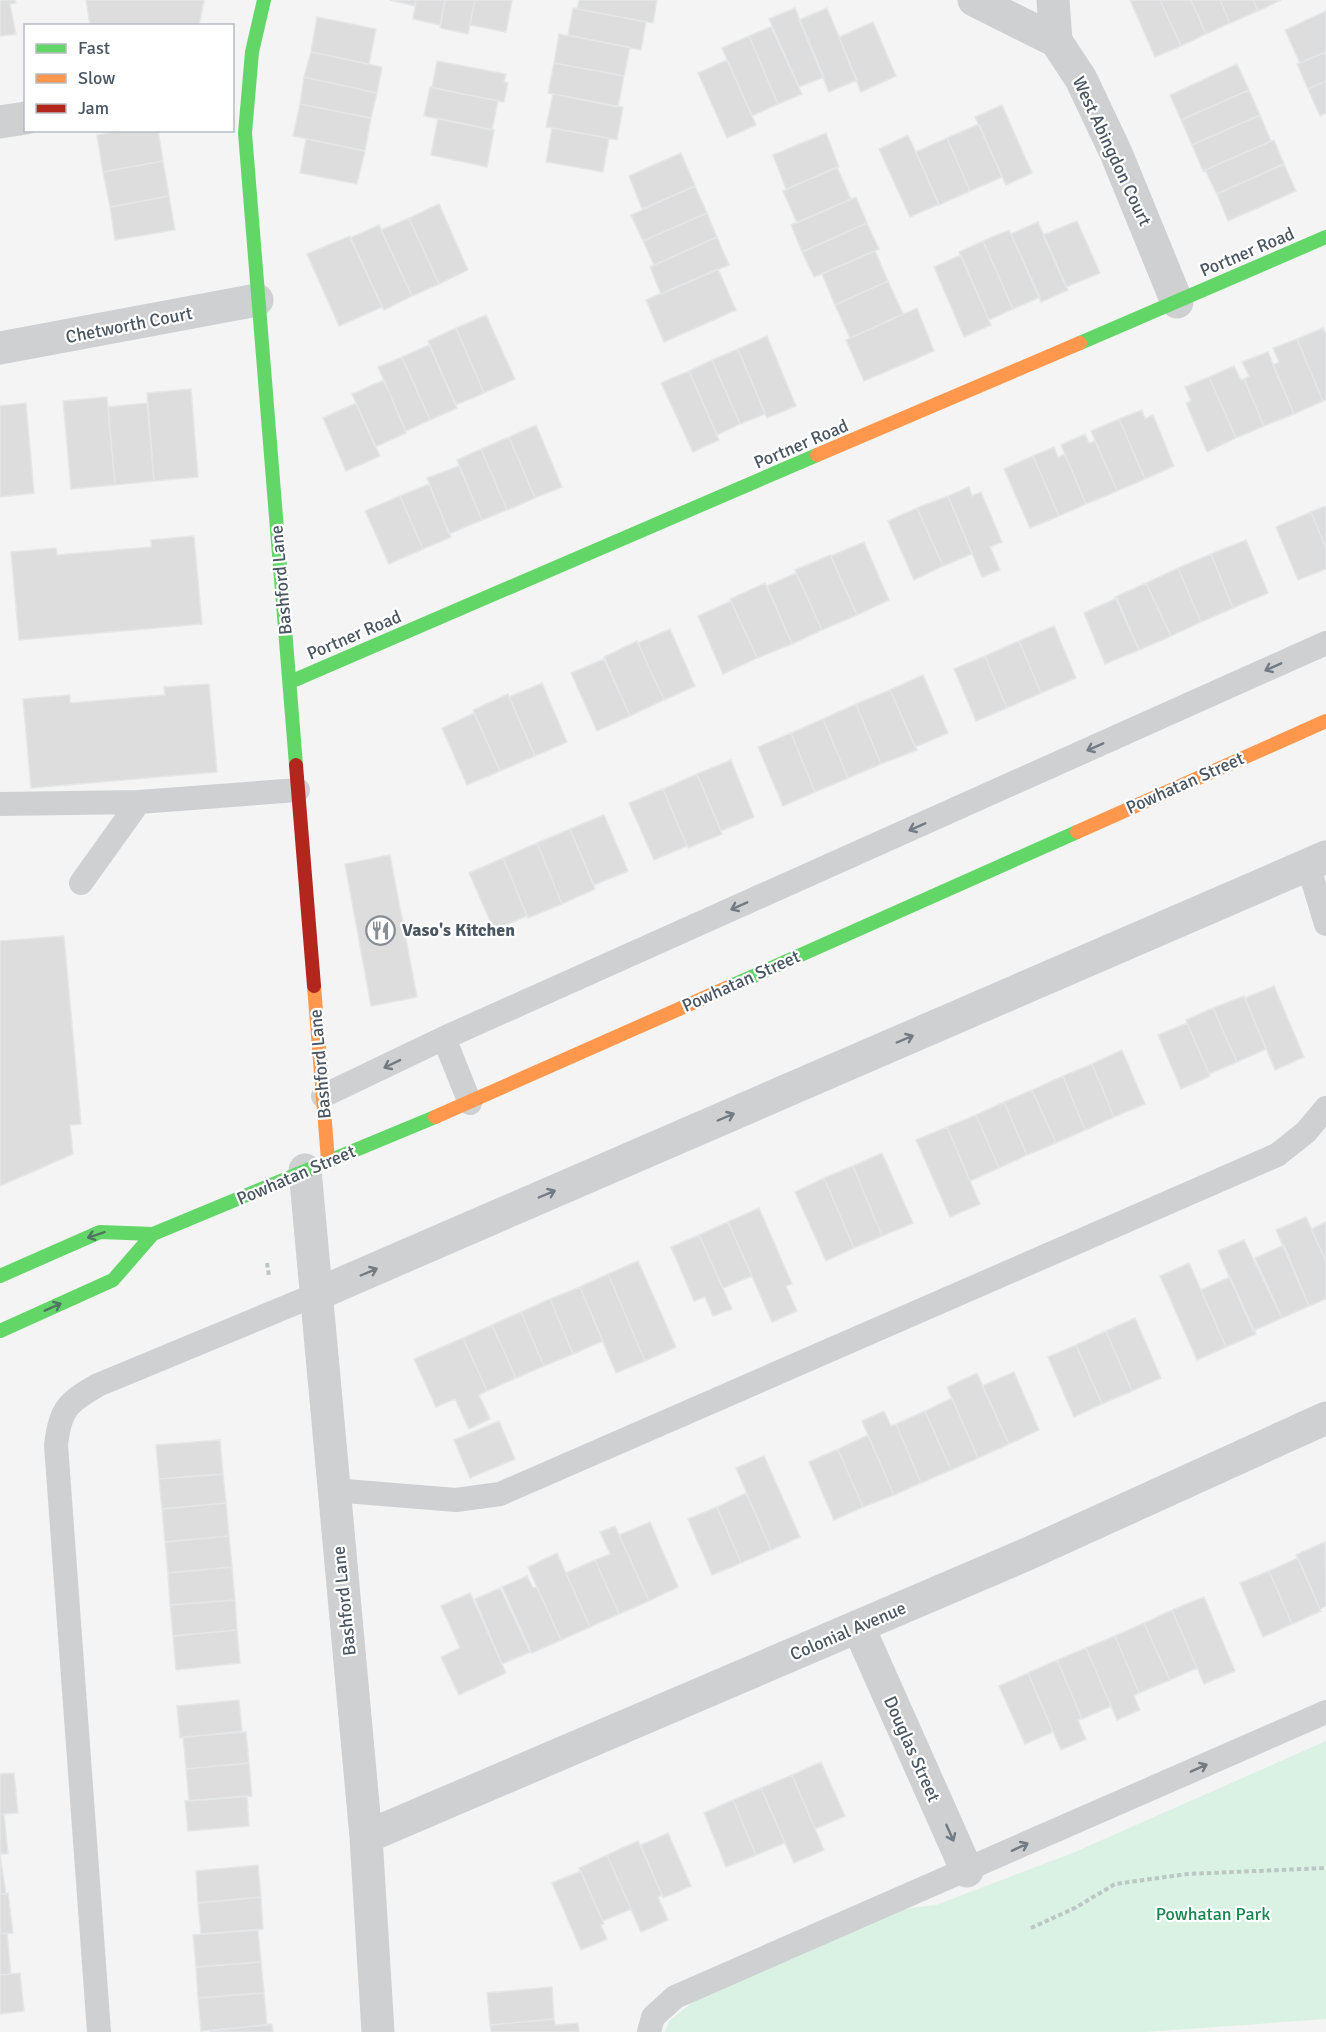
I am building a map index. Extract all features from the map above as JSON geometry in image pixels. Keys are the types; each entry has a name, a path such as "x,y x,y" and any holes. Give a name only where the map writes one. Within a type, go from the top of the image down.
{"street":[{"name":"Bashford Lane","path":"264,0 241,89 322,1096 316,1165 315,1294 366,1837 378,2032"},
{"path":"974,0 1056,41"},
{"name":"West Abingdon Court","path":"1053,0 1056,41 1081,79 1116,153 1177,302"},
{"path":"0,122 24,118"},
{"name":"Portner Road","path":"290,682 1326,237"},
{"name":"Chetworth Court","path":"0,348 257,300"},
{"name":"Powhatan Street","path":"0,1276 100,1232 153,1234 470,1103 1326,720"},
{"path":"315,1294 1317,861"},
{"name":"Powhatan Street","path":"0,1331 113,1280 153,1234"},
{"name":"Colonial Avenue","path":"366,1837 1036,1550 1326,1418"},
{"name":"Douglas Street","path":"858,1626 967,1870"}],"lane":[{"path":"322,1096 444,1038 1326,643"},
{"path":"0,804 139,801 298,790"},
{"path":"81,883 139,801"},
{"path":"1317,861 1326,924"},
{"path":"444,1038 470,1103"},
{"path":"333,1490 456,1500 500,1494 1277,1155 1306,1132 1326,1108"},
{"path":"99,2032 56,1445 59,1419 73,1399 98,1385 315,1294"},
{"path":"649,2032 653,2017 675,1998 1326,1712"}],"path":[{"path":"1031,1928 1075,1908 1114,1884 1186,1874 1326,1868"}],"green space":[{"name":"Powhatan Park","path":"1326,1741 1326,2019 1145,2032 665,2032 669,2021 702,1995 904,1909 936,1905 1075,1852"}],"building":[{"path":"0,0 15,0 16,3 10,4 16,34 0,36"},
{"path":"86,0 204,0 199,24 90,24"},
{"path":"390,0 416,0 415,6"},
{"path":"416,0 445,0 440,25 413,19"},
{"path":"445,0 475,0 468,34 440,28"},
{"path":"475,0 512,0 506,32 470,25"},
{"path":"579,0 657,0 653,23 577,9"},
{"path":"1130,0 1160,0 1181,46 1155,57"},
{"path":"1160,0 1191,0 1206,34 1181,46"},
{"path":"1191,0 1220,0 1230,23 1206,34"},
{"path":"1220,0 1253,0 1258,11 1230,23"},
{"path":"1253,0 1281,0 1258,11"},
{"path":"573,8 646,22 641,50 568,35"},
{"path":"795,8 824,77 799,87 769,19"},
{"path":"827,8 857,80 829,92 799,20"},
{"path":"1326,11 1326,52 1300,63 1285,30"},
{"path":"317,17 376,29 369,64 311,52"},
{"path":"873,22 896,76 861,92 839,37"},
{"path":"771,27 802,94 778,104 749,36"},
{"path":"559,34 630,47 624,76 554,63"},
{"path":"749,36 778,104 752,116 722,48"},
{"path":"311,52 382,67 377,93 304,77"},
{"path":"1326,52 1326,81 1308,89 1297,64"},
{"path":"727,60 756,125 727,138 698,73"},
{"path":"437,61 506,74 504,82 508,83 504,102 432,88"},
{"path":"554,63 624,76 618,107 548,93"},
{"path":"1237,64 1249,90 1181,120 1170,95"},
{"path":"304,77 377,93 371,118 300,104"},
{"path":"1326,81 1326,113 1320,116 1308,89"},
{"path":"430,87 498,101 492,130 424,116"},
{"path":"1249,90 1260,115 1192,145 1181,120"},
{"path":"553,94 623,107 617,140 546,127"},
{"path":"300,104 371,118 365,151 293,136"},
{"path":"1002,105 1032,173 1006,185 975,117"},
{"path":"1260,115 1271,141 1203,171 1192,145"},
{"path":"438,118 494,130 487,167 431,155"},
{"path":"979,124 1002,177 970,191 947,138"},
{"path":"552,128 609,138 603,172 546,162"},
{"path":"113,132 158,132 163,161 103,172 97,135"},
{"path":"826,133 839,167 786,189 773,155"},
{"path":"908,135 939,204 910,217 879,149"},
{"path":"947,138 970,191 939,205 916,152"},
{"path":"306,139 365,151 357,184 300,173"},
{"path":"1274,140 1284,164 1217,194 1205,170"},
{"path":"681,153 695,186 642,209 629,176"},
{"path":"163,161 169,196 110,207 103,172"},
{"path":"1284,164 1296,191 1228,221 1217,194"},
{"path":"837,167 851,199 797,223 783,191"},
{"path":"695,186 707,213 643,241 631,215"},
{"path":"169,196 175,230 115,240 110,207"},
{"path":"856,197 867,223 802,252 791,225"},
{"path":"439,204 468,270 439,284 409,218"},
{"path":"707,213 717,237 654,265 643,241"},
{"path":"409,218 439,284 412,296 381,230"},
{"path":"1077,221 1100,273 1066,287 1043,235"},
{"path":"1038,222 1068,290 1041,302 1011,234"},
{"path":"867,223 879,249 814,277 802,252"},
{"path":"379,225 412,296 384,310 350,238"},
{"path":"1009,230 1040,297 1013,309 983,241"},
{"path":"350,236 382,307 339,326 307,254"},
{"path":"717,237 729,265 661,294 650,267"},
{"path":"983,241 1013,309 989,320 959,252"},
{"path":"875,251 888,281 835,305 822,274"},
{"path":"961,255 991,325 964,337 934,267"},
{"path":"718,269 736,310 664,342 646,300"},
{"path":"888,281 903,314 850,338 835,305"},
{"path":"917,308 934,351 864,381 846,340"},
{"path":"486,315 515,379 484,393 456,328"},
{"path":"456,328 484,393 456,405 428,341"},
{"path":"1323,328 1326,335 1326,400 1323,401 1297,339"},
{"path":"767,336 796,406 767,418 738,349"},
{"path":"1297,339 1323,401 1294,414 1273,365 1279,362 1273,348"},
{"path":"429,345 457,408 430,420 402,357"},
{"path":"738,349 765,414 740,424 712,360"},
{"path":"1268,352 1294,414 1264,426 1244,379 1249,376 1242,362"},
{"path":"402,357 430,420 406,431 378,367"},
{"path":"712,360 740,424 717,435 689,371"},
{"path":"1234,366 1241,380 1244,379 1264,426 1236,438 1209,377"},
{"path":"689,371 719,440 693,452 661,383"},
{"path":"1209,377 1236,438 1207,452 1186,403 1191,401 1185,387"},
{"path":"384,380 406,433 375,447 352,394"},
{"path":"191,389 198,477 154,481 147,393"},
{"path":"107,397 115,485 71,489 63,401"},
{"path":"26,403 34,493 0,497 0,406"},
{"path":"147,403 154,481 115,485 108,407"},
{"path":"356,403 380,456 346,471 323,418"},
{"path":"1142,410 1145,419 1153,415 1174,466 1145,479 1119,419"},
{"path":"1119,419 1145,479 1117,491 1091,431"},
{"path":"536,425 562,487 535,498 509,437"},
{"path":"1085,434 1089,443 1095,441 1117,491 1086,504 1061,445"},
{"path":"509,437 535,498 507,510 481,449"},
{"path":"1054,447 1058,457 1065,454 1086,504 1059,516 1033,456"},
{"path":"481,449 507,510 482,520 457,460"},
{"path":"1033,456 1059,516 1030,528 1004,469"},
{"path":"459,466 482,520 449,534 427,478"},
{"path":"429,484 451,537 423,549 400,496"},
{"path":"969,487 972,496 981,492 1002,542 990,547 1000,570 982,577 948,496"},
{"path":"400,496 423,549 389,564 365,511"},
{"path":"948,496 972,554 943,566 917,508"},
{"path":"1326,506 1326,548 1311,512"},
{"path":"917,508 943,566 914,580 888,521"},
{"path":"1311,512 1326,548 1326,569 1298,580 1276,527"},
{"path":"194,536 202,624 19,640 11,552 56,548 57,555 151,547 151,540"},
{"path":"1246,540 1268,593 1233,608 1211,554"},
{"path":"864,542 889,600 857,615 831,556"},
{"path":"1211,554 1233,608 1201,622 1178,568"},
{"path":"830,555 857,615 822,630 795,570"},
{"path":"1178,568 1201,622 1171,636 1146,583"},
{"path":"796,573 822,630 792,644 767,586"},
{"path":"765,583 792,644 757,658 730,599"},
{"path":"1146,583 1171,636 1139,650 1115,597"},
{"path":"1117,598 1139,650 1105,664 1084,613"},
{"path":"731,601 757,658 723,674 698,616"},
{"path":"1054,626 1076,678 1041,693 1019,641"},
{"path":"670,629 695,686 664,700 638,643"},
{"path":"637,641 664,700 630,716 604,657"},
{"path":"1019,641 1041,693 1007,708 985,656"},
{"path":"985,656 1007,708 976,721 954,669"},
{"path":"604,659 630,716 597,731 571,673"},
{"path":"923,675 948,733 915,747 890,690"},
{"path":"542,683 567,742 535,756 509,697"},
{"path":"209,684 217,772 31,788 23,699 70,695 70,703 165,695 164,687"},
{"path":"890,690 917,750 881,764 856,704"},
{"path":"508,694 535,756 500,771 473,710"},
{"path":"856,704 881,764 848,778 823,719"},
{"path":"474,713 500,771 467,785 442,728"},
{"path":"823,719 848,778 815,792 791,733"},
{"path":"791,733 815,792 783,806 758,747"},
{"path":"731,760 754,817 721,831 697,774"},
{"path":"697,774 722,834 688,848 663,789"},
{"path":"663,789 687,846 654,860 629,803"},
{"path":"604,815 628,871 594,885 570,829"},
{"path":"570,829 595,889 562,904 537,843"},
{"path":"537,843 562,904 528,918 503,858"},
{"path":"390,855 417,997 371,1006 345,864"},
{"path":"503,858 527,916 494,930 469,873"},
{"path":"64,936 81,1124 70,1125 73,1154 0,1186 0,941"},
{"path":"1274,986 1304,1057 1275,1070 1245,998"},
{"path":"1244,996 1266,1049 1237,1062 1213,1008"},
{"path":"1213,1008 1237,1062 1209,1074 1186,1020"},
{"path":"1187,1023 1210,1076 1181,1089 1158,1035"},
{"path":"1122,1050 1145,1104 1114,1117 1092,1064"},
{"path":"1092,1064 1114,1117 1085,1130 1063,1076"},
{"path":"1063,1076 1085,1130 1056,1143 1032,1090"},
{"path":"1032,1090 1056,1143 1027,1155 1004,1102"},
{"path":"1004,1102 1027,1155 999,1168 976,1115"},
{"path":"976,1115 999,1168 970,1181 947,1127"},
{"path":"947,1127 980,1204 950,1217 916,1140"},
{"path":"882,1153 913,1223 882,1236 853,1166"},
{"path":"853,1166 882,1236 854,1248 824,1178"},
{"path":"824,1178 854,1248 826,1261 795,1192"},
{"path":"759,1208 792,1284 786,1286 797,1311 772,1322 728,1222"},
{"path":"1306,1217 1326,1261 1326,1299 1309,1306 1276,1230"},
{"path":"728,1222 752,1276 723,1288 699,1235"},
{"path":"1326,1222 1326,1261 1311,1229"},
{"path":"699,1235 732,1309 713,1316 705,1297 694,1301 671,1247"},
{"path":"1244,1240 1282,1318 1253,1331 1218,1251"},
{"path":"1284,1245 1309,1306 1282,1318 1255,1258"},
{"path":"638,1261 676,1347 645,1361 608,1274"},
{"path":"1189,1263 1226,1347 1197,1360 1160,1276"},
{"path":"608,1274 645,1361 616,1373 580,1287"},
{"path":"1230,1277 1256,1334 1226,1347 1201,1290"},
{"path":"580,1287 603,1341 573,1354 550,1299"},
{"path":"550,1299 573,1354 544,1366 521,1312"},
{"path":"521,1312 544,1366 516,1378 492,1325"},
{"path":"1135,1318 1161,1378 1132,1391 1106,1331"},
{"path":"492,1325 516,1378 487,1391 463,1338"},
{"path":"1106,1331 1132,1391 1102,1404 1076,1345"},
{"path":"463,1338 487,1391 479,1395 490,1419 469,1429 455,1399 436,1407 414,1359"},
{"path":"1076,1345 1102,1404 1074,1417 1048,1357"},
{"path":"1014,1372 1039,1430 1009,1444 982,1386"},
{"path":"977,1373 1009,1444 978,1458 947,1387"},
{"path":"952,1398 978,1458 951,1470 925,1411"},
{"path":"884,1411 891,1426 896,1424 921,1483 894,1495 862,1421"},
{"path":"925,1411 951,1470 921,1483 896,1424"},
{"path":"499,1421 515,1459 470,1478 454,1440"},
{"path":"868,1435 894,1495 863,1507 838,1449"},
{"path":"220,1440 223,1474 159,1479 156,1445"},
{"path":"838,1449 863,1507 834,1520 809,1462"},
{"path":"764,1456 800,1537 771,1550 736,1468"},
{"path":"223,1474 226,1503 162,1509 159,1479"},
{"path":"746,1493 771,1550 741,1563 717,1507"},
{"path":"226,1503 229,1536 165,1542 162,1509"},
{"path":"717,1507 741,1563 712,1575 688,1519"},
{"path":"650,1522 678,1587 649,1601 619,1535"},
{"path":"615,1526 649,1601 619,1614 595,1560 610,1554 600,1532"},
{"path":"229,1536 232,1567 168,1573 165,1542"},
{"path":"1325,1542 1326,1606 1320,1609 1296,1555"},
{"path":"557,1553 590,1627 561,1640 528,1567"},
{"path":"1298,1558 1321,1611 1292,1624 1269,1571"},
{"path":"595,1560 619,1614 590,1627 566,1573"},
{"path":"232,1567 235,1600 170,1605 168,1573"},
{"path":"1269,1571 1292,1624 1263,1637 1240,1583"},
{"path":"527,1576 533,1588 537,1587 561,1640 532,1653 502,1587"},
{"path":"500,1588 530,1652 502,1664 475,1599"},
{"path":"470,1593 506,1673 459,1695 441,1657 460,1648 441,1606"},
{"path":"1204,1597 1235,1671 1204,1684 1172,1610"},
{"path":"235,1600 237,1630 173,1636 170,1605"},
{"path":"1172,1610 1197,1668 1170,1680 1144,1623"},
{"path":"1144,1623 1170,1680 1139,1693 1115,1636"},
{"path":"237,1630 240,1663 176,1670 173,1636"},
{"path":"1115,1636 1139,1693 1134,1696 1140,1710 1117,1720 1086,1648"},
{"path":"1086,1648 1111,1706 1082,1719 1057,1660"},
{"path":"1057,1660 1082,1719 1078,1720 1086,1739 1061,1750 1028,1673"},
{"path":"1028,1673 1053,1732 1025,1744 999,1686"},
{"path":"239,1700 242,1731 180,1738 177,1706"},
{"path":"246,1732 249,1763 186,1769 183,1737"},
{"path":"821,1762 845,1816 815,1829 792,1775"},
{"path":"249,1763 252,1796 189,1801 186,1769"},
{"path":"14,1773 18,1813 0,1814 0,1774"},
{"path":"792,1775 824,1850 794,1863 761,1788"},
{"path":"761,1788 785,1843 756,1855 733,1800"},
{"path":"247,1796 249,1826 188,1831 185,1801"},
{"path":"733,1800 756,1855 726,1867 704,1813"},
{"path":"0,1814 4,1814 8,1854 0,1854"},
{"path":"668,1833 691,1886 663,1898 641,1845"},
{"path":"638,1841 662,1895 658,1897 668,1920 641,1932 607,1855"},
{"path":"0,1854 6,1894 0,1894"},
{"path":"607,1855 631,1909 603,1921 579,1868"},
{"path":"258,1865 261,1897 198,1903 196,1871"},
{"path":"581,1871 604,1924 601,1925 607,1939 581,1950 552,1883"},
{"path":"8,1893 13,1933 0,1934 0,1894"},
{"path":"261,1897 263,1929 201,1934 198,1903"},
{"path":"258,1930 261,1962 196,1967 193,1935"},
{"path":"7,1933 11,1974 0,1975 0,1934"},
{"path":"261,1962 264,1993 198,1998 196,1967"},
{"path":"20,1973 24,2011 0,2014 0,1975"},
{"path":"552,1987 554,2019 490,2025 487,1993"},
{"path":"264,1993 267,2025 201,2031 198,1998"},
{"path":"554,2019 555,2025 578,2023 579,2032 491,2032 490,2025"},
{"path":"272,2024 273,2032 210,2032 210,2031"}],"traffic: fast":[{"path":"264,0 252,52 245,133 296,765"},
{"path":"1080,343 1326,237"},
{"path":"290,682 817,455"},
{"path":"731,986 1077,832"},
{"path":"0,1331 113,1280 153,1234 435,1117"},
{"path":"0,1276 100,1232 153,1234"}],"traffic: slow":[{"path":"817,455 1080,343"},
{"path":"1077,832 1326,721"},
{"path":"314,986 328,1160"},
{"path":"435,1117 731,986"}],"traffic: jam":[{"path":"296,765 314,986"}],"place":[{"name":"Vaso's Kitchen","path":"381,930"}]}
